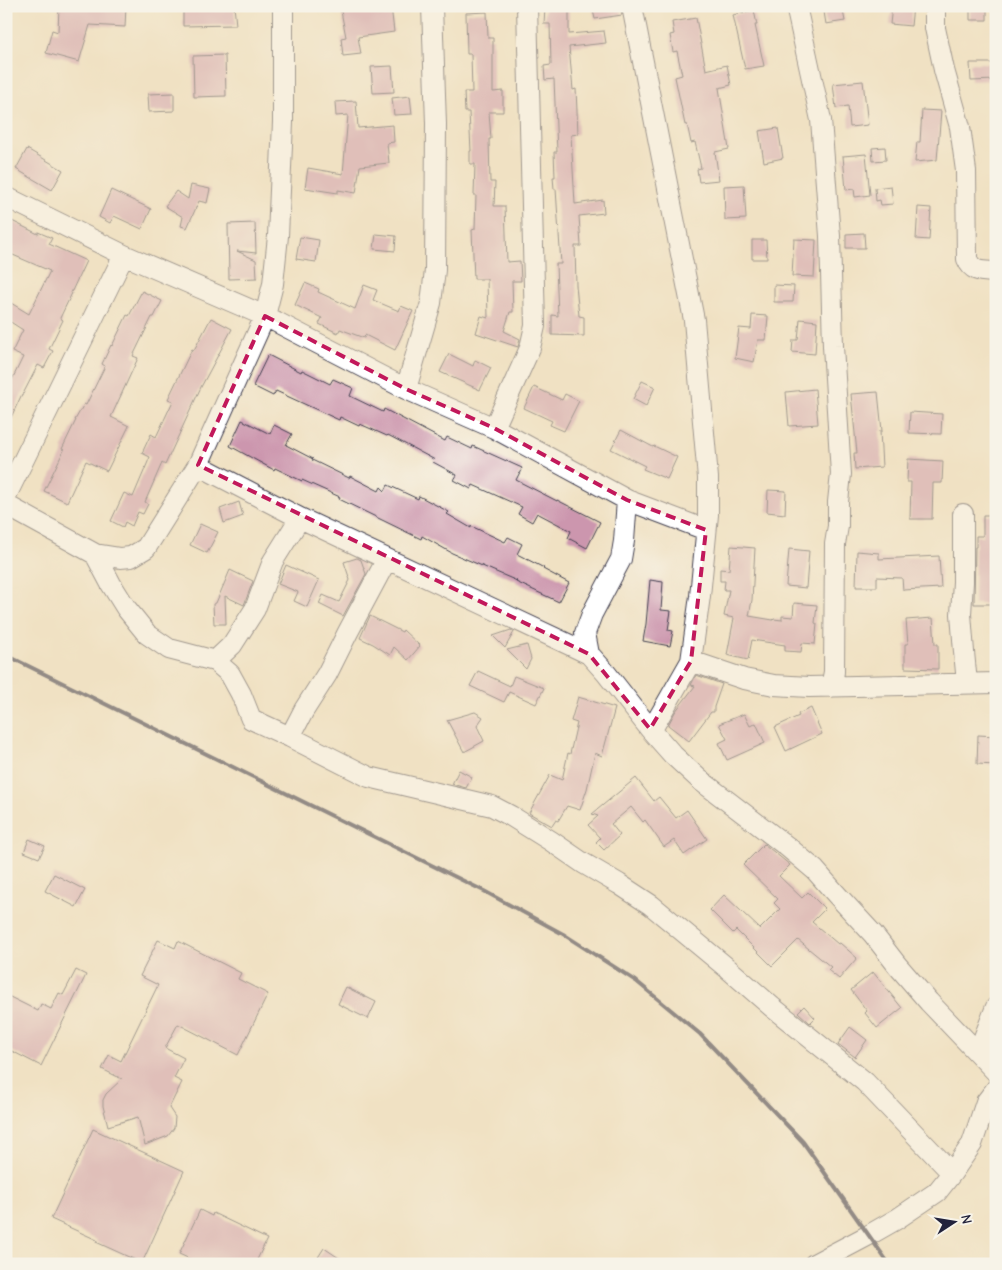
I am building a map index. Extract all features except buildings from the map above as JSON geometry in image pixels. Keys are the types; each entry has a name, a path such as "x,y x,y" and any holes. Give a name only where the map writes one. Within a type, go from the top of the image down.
{"street":[{"path":"6,505 95,554 120,558 131,556 146,548 198,465 265,316 273,284 278,236 283,122 283,6"},
{"path":"406,389 430,303 435,270 436,124 432,6"},
{"path":"494,428 530,348 535,326 527,6"},
{"path":"632,6 694,320 708,478 708,515 691,661 656,724 650,729"},
{"path":"796,6 821,120 830,236 833,346 840,474 838,526 835,544 834,672 831,687"},
{"path":"935,6 935,28 944,70 960,127 966,171 967,259 975,270 996,272"},
{"path":"6,198 124,255 265,316 406,389 494,428 626,500 706,530"},
{"path":"6,496 124,255"},
{"path":"198,465 300,518 589,654 673,755 700,780 815,870 873,934 929,1002 996,1072"},
{"path":"589,654 585,633 592,614 621,559 626,500"},
{"path":"963,514 961,614 967,683"},
{"path":"215,661 232,645 255,609 273,561 300,518"},
{"path":"95,554 126,608 147,634 169,649 215,661 230,674 242,694 251,719 369,777 492,806 619,884 651,905 865,1082 952,1173"},
{"path":"290,737 304,710 328,674 387,559"},
{"path":"691,661 744,679 774,685 809,688 996,682"},
{"path":"978,1053 996,1007"},
{"path":"814,1264 868,1235 937,1192 972,1144 986,1102 996,1089"}],"highlighted area":[{"path":"265,316 406,389 494,428 627,500 706,530 691,661 650,729 589,654 198,465"}],"railway":[{"path":"6,655 484,891 563,934 636,981 700,1034 803,1142 889,1264"}]}
